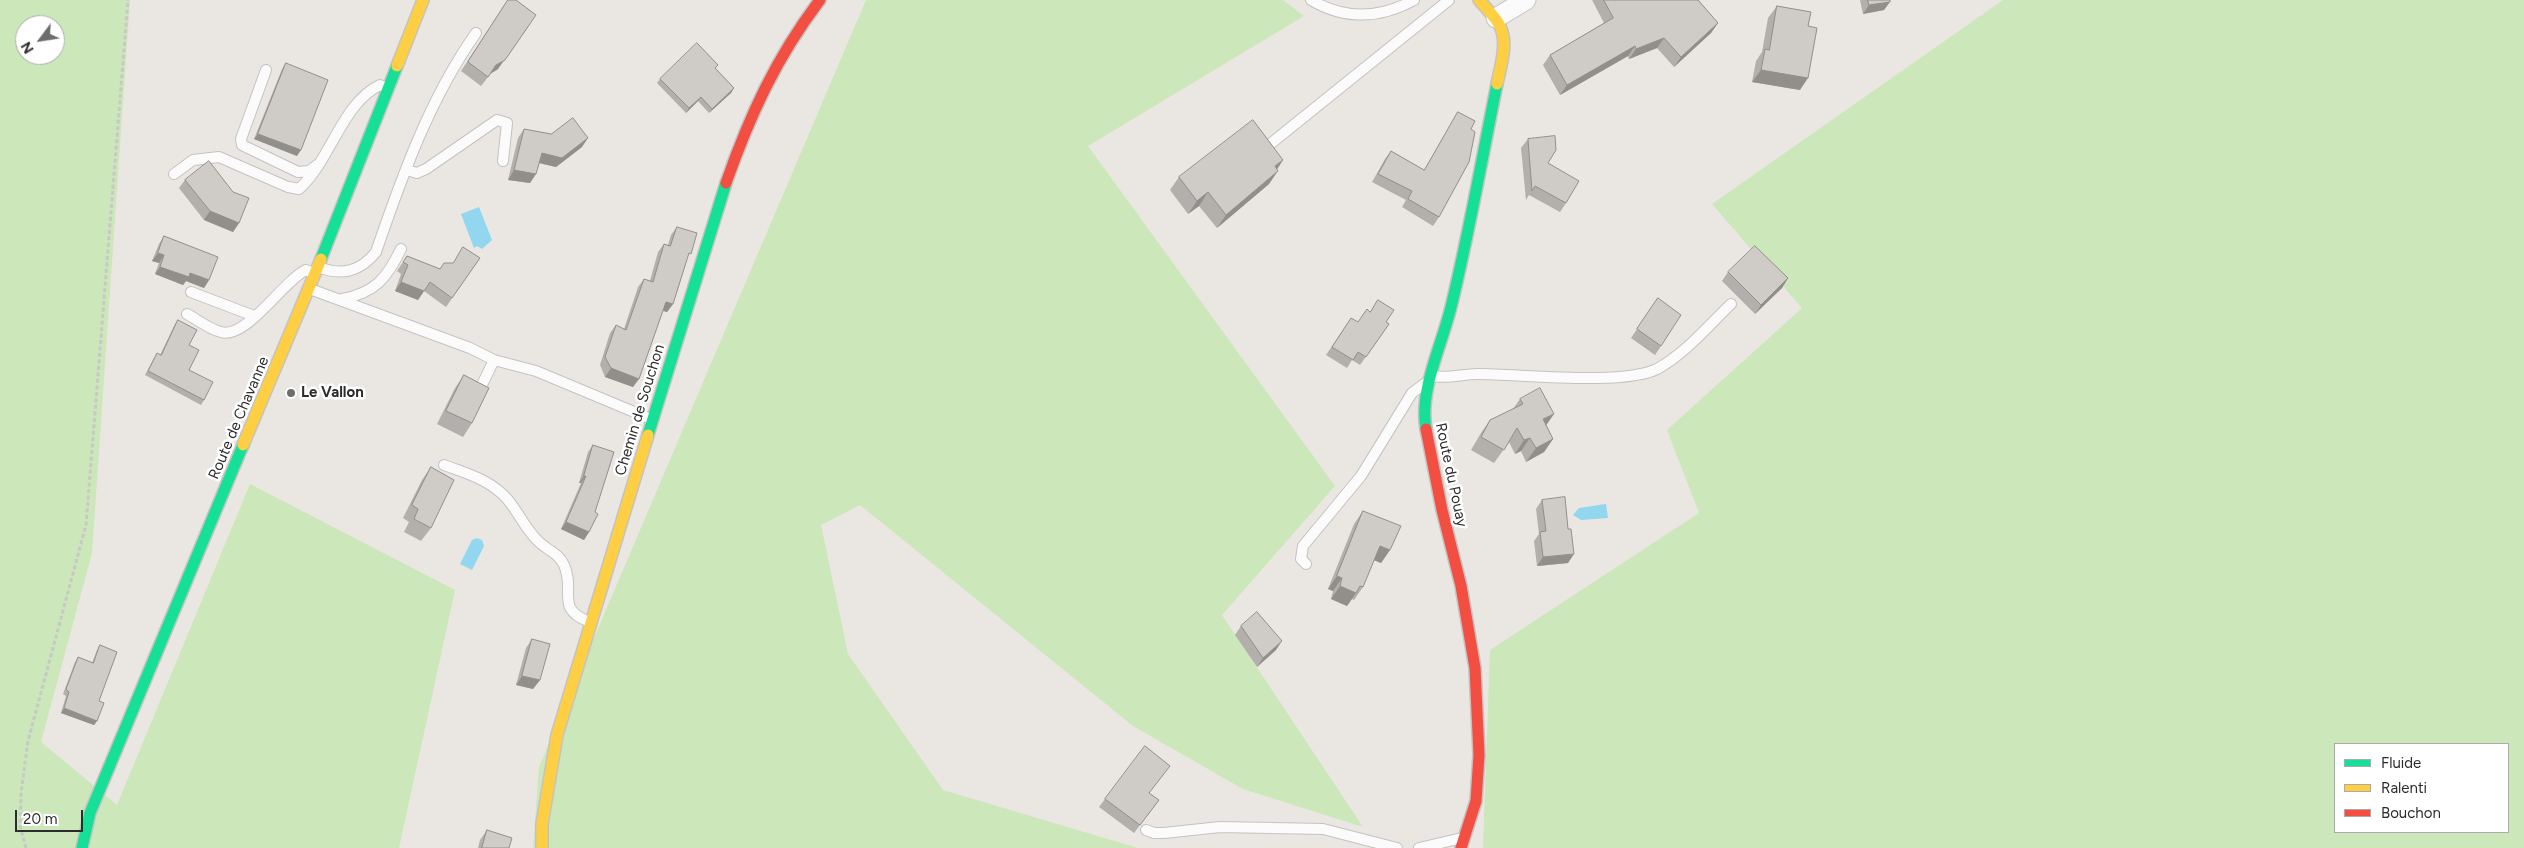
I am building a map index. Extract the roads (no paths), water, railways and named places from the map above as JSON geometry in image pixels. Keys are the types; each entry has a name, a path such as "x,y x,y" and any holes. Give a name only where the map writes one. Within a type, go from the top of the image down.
{"street":[{"name":"Route de Chavanne","path":"82,848 90,813 316,270 390,89 423,0"},
{"name":"Chemin de Souchon","path":"542,848 542,824 557,735 652,419 717,212 755,104 766,81 820,0"},
{"name":"Route du Pouay","path":"1463,843 1476,801 1478,764 1474,668 1462,586 1442,510 1424,417 1431,380 1450,307 1504,49 1503,31 1496,18 1480,0"},
{"path":"1496,18 1526,0"}],"lane":[{"path":"1311,0 1346,15 1372,15 1396,10 1414,0"},
{"path":"1264,149 1449,0"},
{"path":"187,314 223,333 234,332 254,316 296,274 306,270 345,272 368,261 376,252 407,170 453,65 476,32"},
{"path":"266,70 241,139 242,146 298,172 309,171 322,161"},
{"path":"174,174 193,160 219,157 288,188 298,189 308,181 352,110 368,91 380,85 390,89"},
{"path":"407,170 418,173 426,169 497,120 503,120 508,123 503,161"},
{"path":"340,299 362,292 379,283 390,272 401,249"},
{"path":"308,288 470,348 494,360 536,371 652,419"},
{"path":"191,292 254,316"},
{"path":"1306,564 1301,559 1303,546 1361,476 1412,393 1424,384 1431,380 1476,374 1608,377 1641,375 1672,360 1731,304"},
{"path":"478,391 494,360"},
{"path":"444,465 481,479 496,488 508,500 535,539 557,554 565,566 568,604 576,616 591,623"},
{"path":"1146,830 1154,833 1164,833 1220,827 1323,828 1397,848"},
{"path":"1420,848 1458,838 1463,843"}],"water":[{"path":"479,207 492,240 482,249 477,246 474,248 461,214"},
{"path":"1606,504 1608,518 1581,520 1573,515 1579,508"},
{"path":"477,538 482,540 484,546 472,570 460,564 472,540"}],"place":[{"name":"Le Vallon","path":"291,393"}]}
